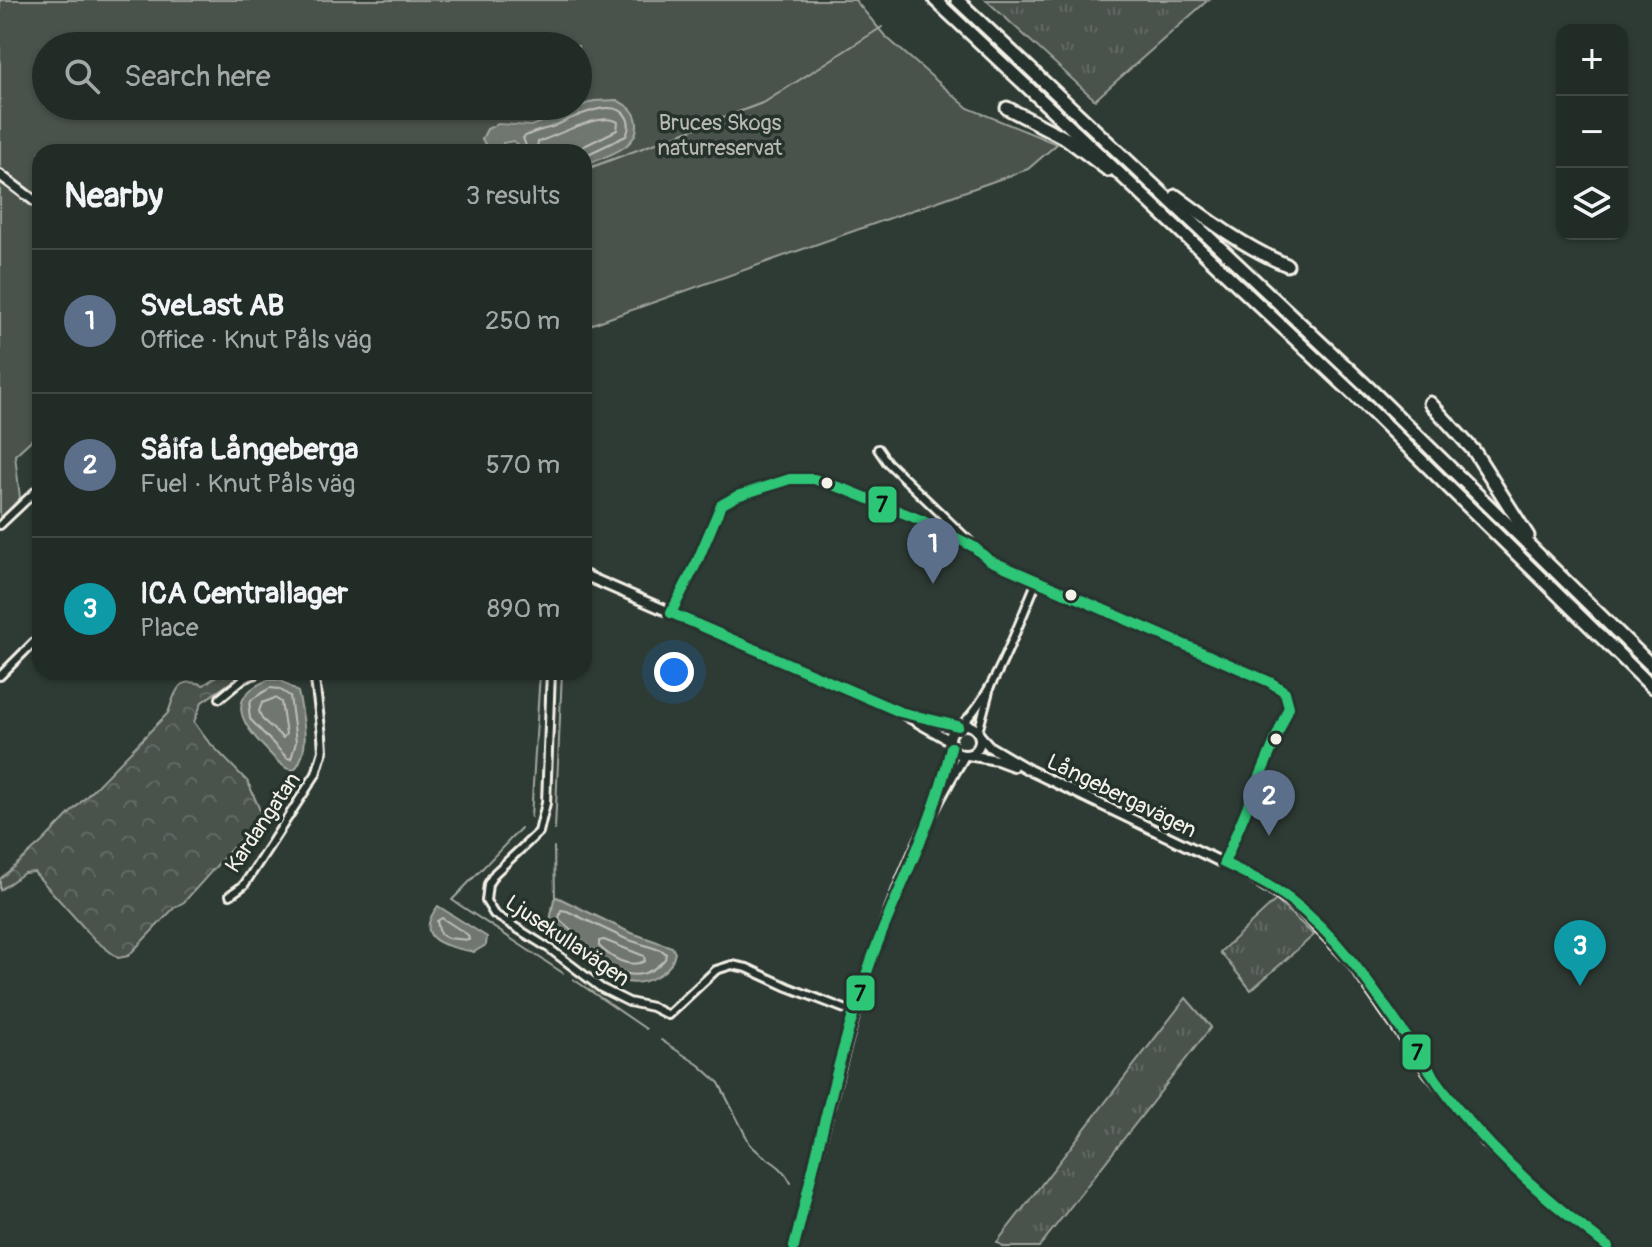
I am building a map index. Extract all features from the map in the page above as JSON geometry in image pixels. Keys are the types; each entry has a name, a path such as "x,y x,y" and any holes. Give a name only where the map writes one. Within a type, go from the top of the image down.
{"highway":[{"path":"935,0 1174,222 1652,687"},
{"path":"957,0 1373,392 1652,666"},
{"path":"1007,108 1042,124 1086,152 1174,222"},
{"path":"1123,154 1219,228 1251,249 1287,265"},
{"path":"1430,403 1474,451 1542,557"}],"street":[{"path":"0,175 32,199"},
{"path":"878,449 887,462 981,554 1274,684 1286,693 1289,707 1224,863"},
{"path":"0,525 32,495"},
{"path":"671,613 721,505"},
{"path":"592,578 900,712 950,743 955,752 966,755"},
{"path":"794,1247 855,1013 882,931 932,815 947,770 951,733 970,717 991,684 1037,581"},
{"path":"0,676 32,644"},
{"path":"220,698 242,680"},
{"name":"Kardangatan","path":"230,895 244,885 316,774 323,751 315,680"},
{"name":"Ljusekullavägen","path":"551,680 546,803 542,825 539,832 491,878 486,901 494,914 550,949 601,988 629,1002 652,1007 668,1015 716,970 732,965 747,968 855,1013"},
{"path":"932,815 966,755 978,748 991,684"},
{"path":"900,712 960,726 969,725 979,734"},
{"name":"Långebergavägen","path":"979,734 990,747 1029,770 1276,890 1316,922 1351,962 1428,1072 1486,1142 1541,1193 1608,1247"},
{"name":"Långebergavägen","path":"966,755 1029,770"}],"green space":[{"name":"Bruces Skogs naturreservat","path":"0,0 855,0 885,36 968,108 1057,144 1028,169 592,324 592,144 32,144 32,439 15,455 20,498 0,520"},
{"path":"986,0 1208,0 1095,100"},
{"path":"211,680 235,680 202,702 194,722 248,782 262,815 184,902 175,907 128,956 118,958 95,940 34,872 24,873 0,890 0,879 42,842 168,713 178,688 188,682 204,685"},
{"path":"1276,900 1314,935 1251,990 1220,952"},
{"path":"1186,998 1211,1027 1039,1247 1004,1247 997,1242"}],"water":[{"path":"617,100 630,109 637,123 636,132 626,146 592,162 592,144 517,144 513,141 485,144 482,139 487,129 498,124 531,126 546,120 592,120 594,101"},
{"path":"268,680 280,680 298,692 304,722 304,743 300,762 294,770 274,758 256,738 241,710 246,694"},
{"path":"557,897 629,932 672,947 675,953 671,964 657,976 641,982 626,982 611,977 584,957 550,921"},
{"path":"438,906 487,937 486,945 474,952 436,940 428,927"}],"waterway":[{"path":"592,167 765,102 882,27"},
{"path":"531,817 540,680"},
{"path":"555,830 562,680"},
{"path":"521,828 452,900 563,973"},
{"path":"554,847 555,898"},
{"path":"573,979 646,1029"},
{"path":"661,1040 699,1065 719,1083 750,1144 777,1165 791,1183"}],"transit line":[{"name":"7","path":"671,613 721,505 737,496 790,479 814,479 923,521 974,547 989,560 1270,682 1285,692 1289,707 1224,863"},
{"name":"7","path":"671,613 900,712 958,726"},
{"name":"7","path":"794,1247 829,1102 860,993 936,802 951,747"},
{"name":"7","path":"1224,863 1281,893 1314,920 1360,972 1439,1084 1477,1130 1530,1183 1608,1247"}],"place":[{"name":"SveLast AB","path":"933,584"},
{"name":"Såifa Långeberga","path":"1269,836"},
{"name":"ICA Centrallager","path":"1580,986"}]}
